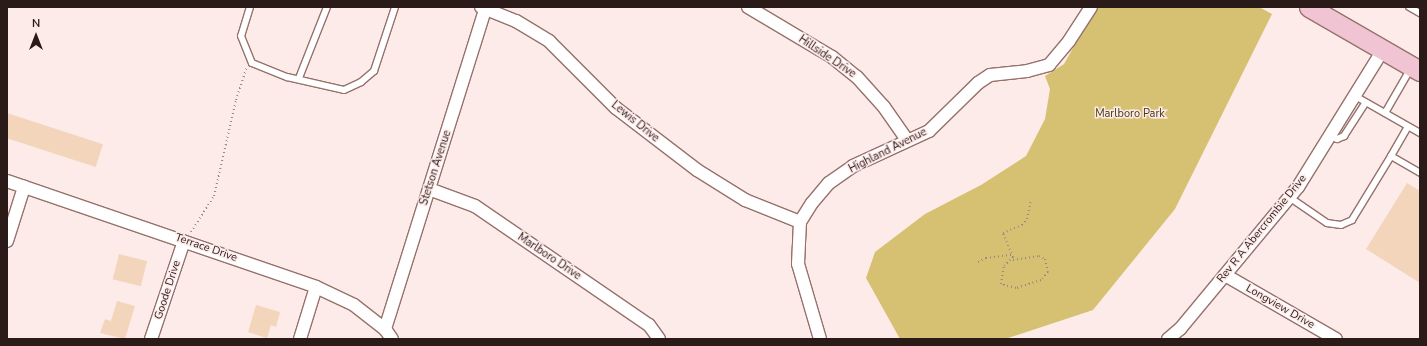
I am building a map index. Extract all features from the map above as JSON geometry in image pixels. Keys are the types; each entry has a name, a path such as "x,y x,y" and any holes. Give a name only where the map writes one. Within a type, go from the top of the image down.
{"main road":[{"path":"1309,7 1416,69"}],"street":[{"name":"Hillside Drive","path":"748,7 832,57 857,77 884,107 907,140"},
{"name":"Highland Avenue","path":"800,222 829,183 854,166 928,131 978,83 990,75 1027,71 1049,65 1070,41 1091,7"},
{"name":"Stetson Avenue","path":"385,329 484,8"},
{"name":"Lewis Drive","path":"484,8 516,21 549,41 616,108 697,170 745,200 800,222"},
{"name":"Rev R A Abercrombie Drive","path":"1168,339 1180,329 1289,197 1331,136 1382,50"},
{"name":"Terrace Drive","path":"7,181 184,241 316,288 354,306 385,329 392,339"},
{"path":"7,242 24,187"},
{"name":"Marlboro Drive","path":"429,189 475,206 648,325 659,339"},
{"path":"800,222 798,264 820,339"},
{"name":"Goode Drive","path":"151,339 184,241"},
{"name":"Longview Drive","path":"1225,275 1336,339"},
{"path":"300,339 316,288"}],"lane":[{"path":"250,7 241,36 252,63 287,78 299,78 344,90 361,82 374,71 395,7"},
{"path":"299,78 327,7"},
{"path":"1409,7 1420,13"},
{"path":"1385,113 1416,69"},
{"path":"1355,96 1420,133"},
{"path":"1331,136 1337,139 1344,136 1366,102"},
{"path":"1289,197 1327,223 1341,225 1352,220 1408,126"},
{"path":"1391,156 1420,173"}],"path":[{"path":"184,241 196,226 214,196 236,100 250,59"},
{"path":"1013,260 1003,233 1022,225 1027,219 1031,200"},
{"path":"978,262 986,258 1012,255"},
{"path":"1039,256 1045,259 1048,272 1042,280 1016,288 1005,286 1001,284 1002,272 1013,260 1039,256"}],"green space":[{"name":"Marlboro Park","path":"1096,7 1259,7 1272,14 1175,209 1093,310 1005,339 900,339 866,278 875,252 925,214 981,185 1026,156 1045,119 1050,89 1045,76 1064,64"}],"building":[{"path":"7,113 103,144 96,167 7,138"},
{"path":"1407,183 1420,191 1420,283 1366,249"},
{"path":"119,254 147,261 141,286 113,279"},
{"path":"117,301 135,306 125,339 100,333 105,319 111,321"},
{"path":"256,305 280,312 276,327 271,325 267,338 248,332"}]}
